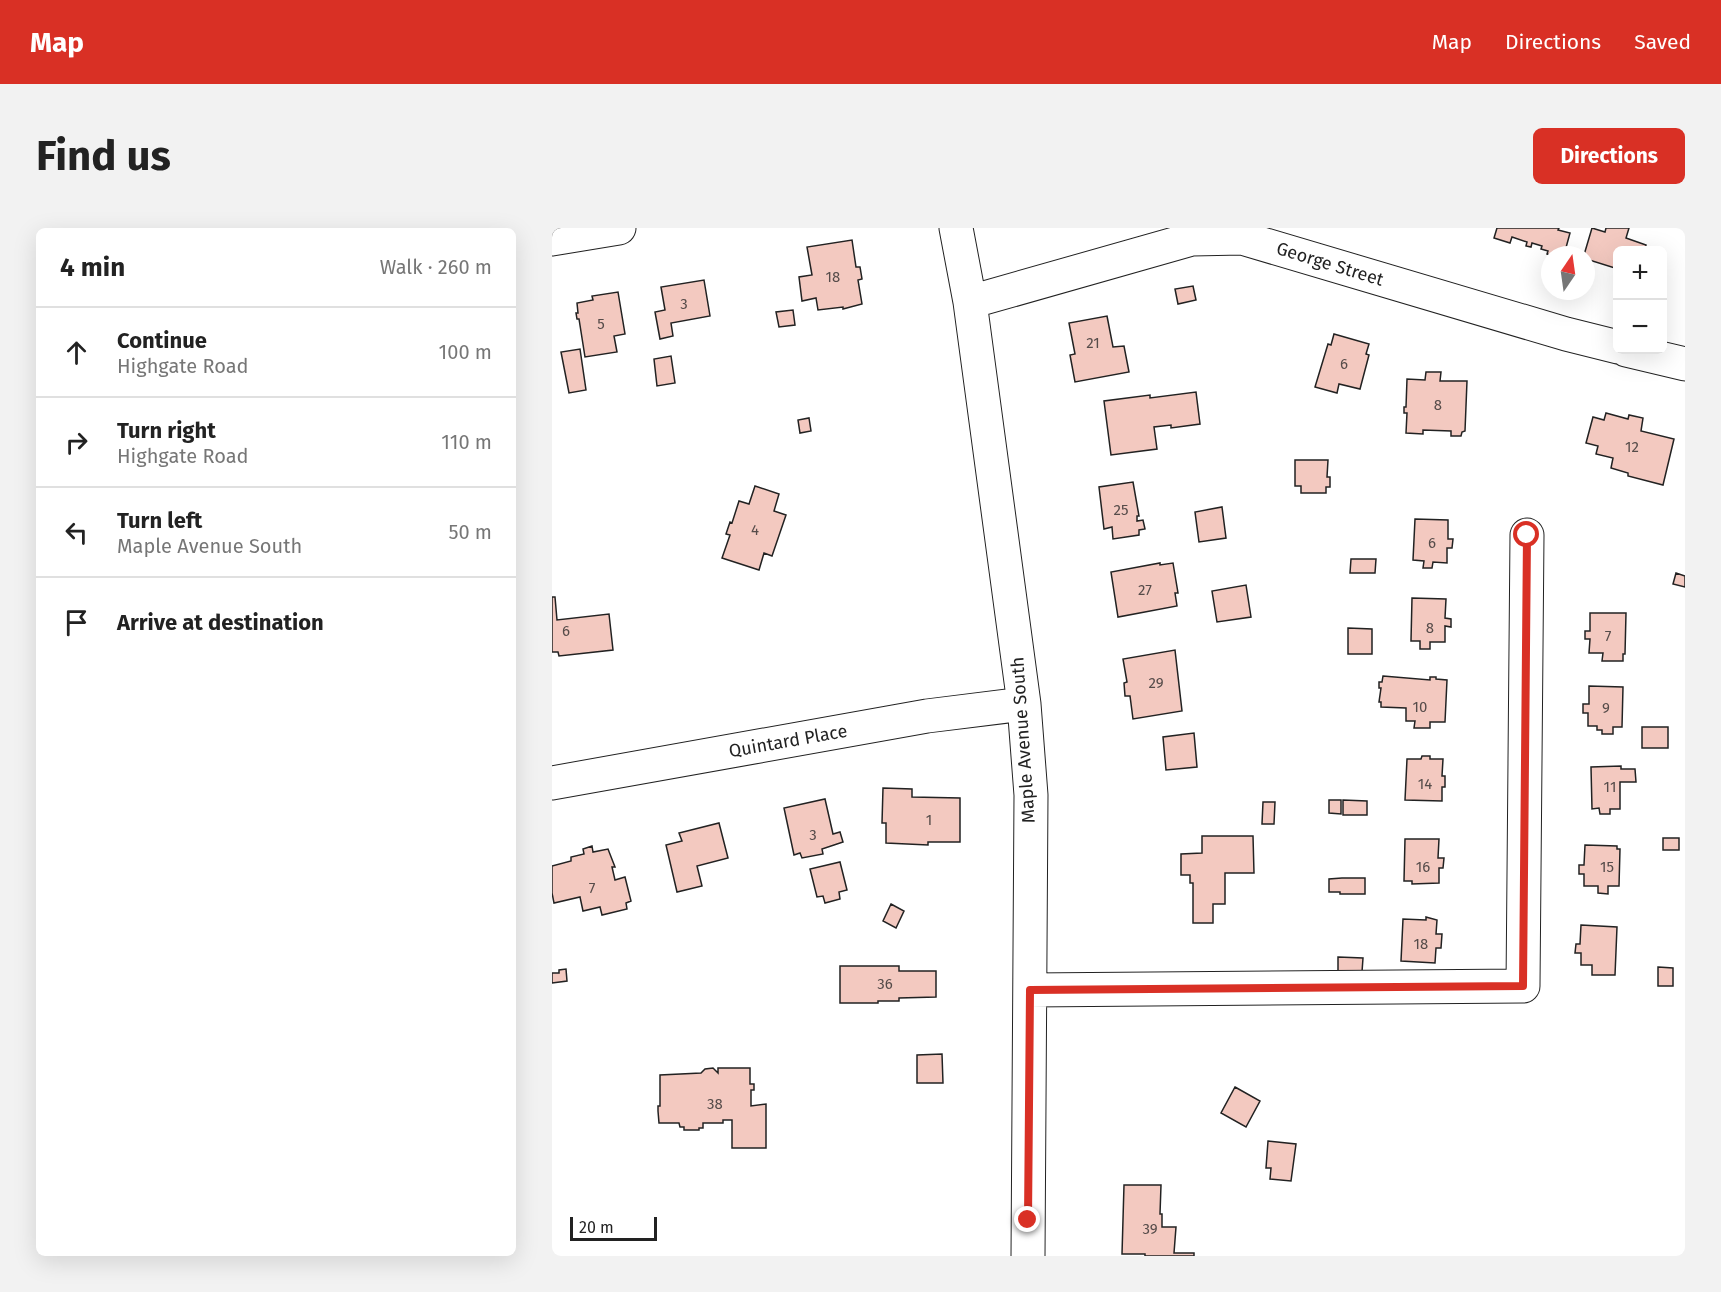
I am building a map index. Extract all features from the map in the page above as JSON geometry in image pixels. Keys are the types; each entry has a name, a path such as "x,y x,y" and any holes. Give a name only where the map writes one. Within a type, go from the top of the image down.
{"street":[{"path":"552,240 619,228"},
{"name":"Maple Avenue South","path":"956,228 970,302 1024,704 1030,795 1028,1256"},
{"name":"George Street","path":"970,302 1192,239 1242,238 1613,346"},
{"path":"1643,354 1685,364"},
{"path":"1030,990 1523,986 1527,535"},
{"name":"Quintard Place","path":"552,783 927,716 1024,704"}],"building":[{"path":"1497,228 1559,228 1558,230 1570,233 1566,246 1542,246 1532,243 1531,247 1526,246 1527,242 1512,237 1510,243 1494,238"},
{"path":"1592,228 1605,232 1606,228 1629,228 1626,238 1646,245 1613,246 1613,267 1595,262 1595,246 1587,246"},
{"path":"852,240 856,267 860,267 862,279 858,280 862,304 843,309 843,307 818,310 816,298 802,301 799,277 812,275 807,247"},
{"path":"704,280 710,316 671,323 673,336 660,339 655,312 665,310 661,287"},
{"path":"1193,286 1196,300 1178,304 1175,289"},
{"path":"618,292 625,334 614,336 617,352 585,357 576,313 578,313 577,303 593,300 592,296"},
{"path":"793,310 795,325 779,327 776,312"},
{"path":"1107,316 1113,347 1124,346 1129,372 1075,382 1070,355 1075,354 1069,323"},
{"path":"1334,334 1369,344 1366,354 1369,355 1360,389 1339,384 1337,393 1315,387 1328,344 1331,345"},
{"path":"580,349 586,390 569,393 561,352"},
{"path":"671,356 675,383 657,386 654,359"},
{"path":"1426,372 1441,372 1440,381 1467,381 1465,431 1461,436 1451,436 1451,431 1423,430 1423,434 1406,433 1407,413 1404,413 1404,407 1406,407 1407,379 1425,380"},
{"path":"1196,392 1200,424 1171,428 1171,425 1154,427 1157,449 1111,455 1104,401"},
{"path":"1606,413 1628,419 1629,415 1643,418 1641,431 1674,439 1663,485 1628,476 1628,473 1611,468 1613,458 1596,454 1598,446 1586,443 1593,417 1604,420"},
{"path":"809,418 811,431 800,433 798,420"},
{"path":"1295,460 1328,460 1327,477 1330,477 1330,487 1326,487 1326,493 1301,493 1301,486 1295,486"},
{"path":"1133,482 1139,516 1137,516 1137,521 1143,520 1145,529 1139,530 1139,535 1113,539 1112,527 1104,529 1099,487"},
{"path":"755,486 779,494 774,511 786,515 772,556 764,553 759,570 722,558 730,535 726,534 739,501 749,504"},
{"path":"1222,507 1226,538 1199,542 1195,512"},
{"path":"1415,519 1448,520 1448,539 1453,539 1452,548 1447,548 1447,563 1433,562 1432,568 1423,568 1424,561 1413,560"},
{"path":"1351,559 1376,559 1375,573 1350,573"},
{"path":"1160,563 1160,565 1173,563 1178,593 1175,593 1177,606 1118,617 1111,572"},
{"path":"1676,573 1685,576 1685,587 1673,584"},
{"path":"1246,585 1251,617 1217,622 1212,591"},
{"path":"552,597 555,597 557,620 609,614 613,650 559,656 558,652 552,652"},
{"path":"1412,598 1446,599 1445,618 1451,619 1451,627 1445,626 1445,642 1430,642 1430,649 1420,649 1420,641 1411,641"},
{"path":"1590,613 1626,613 1623,661 1602,661 1603,653 1589,653 1590,639 1585,639 1585,631 1590,631"},
{"path":"1348,628 1372,629 1372,654 1348,654"},
{"path":"1175,650 1182,711 1133,719 1130,696 1125,696 1124,683 1127,682 1123,659"},
{"path":"1383,676 1430,680 1430,677 1436,677 1436,679 1447,680 1445,722 1430,722 1430,728 1414,728 1415,721 1406,721 1406,708 1381,707 1379,682 1382,682"},
{"path":"1589,686 1623,687 1622,727 1613,727 1613,734 1602,734 1602,730 1597,730 1597,726 1588,726 1588,713 1583,713 1583,704 1589,704"},
{"path":"1642,727 1668,727 1668,748 1642,748"},
{"path":"1194,733 1197,767 1166,770 1163,737"},
{"path":"1422,756 1430,756 1430,759 1443,759 1442,776 1445,776 1445,787 1442,787 1442,801 1405,800 1407,759 1421,759"},
{"path":"1621,766 1621,769 1635,769 1636,782 1620,782 1620,809 1610,809 1610,814 1600,814 1599,808 1592,809 1591,767"},
{"path":"883,788 912,789 912,797 960,798 960,842 928,842 928,845 886,843 886,823 882,823"},
{"path":"825,799 833,834 840,832 843,842 822,849 823,854 802,858 800,853 794,855 784,808"},
{"path":"1329,800 1341,800 1341,814 1329,813"},
{"path":"1343,800 1367,801 1367,815 1343,815"},
{"path":"1263,802 1275,802 1274,824 1262,824"},
{"path":"719,823 728,858 697,866 702,886 677,892 666,845 682,841 679,833"},
{"path":"1202,836 1253,836 1254,873 1225,873 1225,904 1213,904 1213,923 1193,923 1193,883 1190,883 1190,875 1181,875 1181,854 1202,853"},
{"path":"1663,838 1679,838 1679,850 1663,850"},
{"path":"1405,839 1439,839 1438,858 1444,858 1443,868 1439,868 1439,883 1412,884 1412,881 1404,881"},
{"path":"1585,845 1617,846 1617,849 1620,849 1619,886 1608,886 1608,894 1598,893 1598,886 1584,886 1584,874 1579,874 1579,865 1584,865"},
{"path":"592,846 593,852 608,849 615,867 612,867 615,880 625,877 631,901 626,903 627,909 602,915 600,907 583,911 580,897 554,903 552,866 571,861 571,857 584,854 583,849"},
{"path":"840,862 847,890 839,892 840,899 825,903 823,896 817,897 810,869"},
{"path":"1365,878 1365,894 1329,892 1329,879"},
{"path":"891,904 904,911 896,928 883,921"},
{"path":"1426,917 1437,920 1436,934 1442,934 1441,948 1436,948 1435,963 1401,961 1403,919 1426,920"},
{"path":"1581,925 1617,927 1615,975 1592,975 1592,965 1581,965 1581,953 1575,953 1576,944 1580,944"},
{"path":"1338,957 1363,958 1362,972 1338,972"},
{"path":"840,966 899,966 899,971 936,971 936,997 899,998 899,1001 878,1001 878,1003 840,1003"},
{"path":"1658,967 1673,968 1673,986 1658,986"},
{"path":"566,969 567,981 552,983 552,973 559,973 559,970"},
{"path":"942,1054 943,1083 917,1083 917,1055"},
{"path":"713,1068 718,1073 718,1068 750,1068 750,1084 754,1084 754,1090 751,1090 751,1106 766,1104 766,1148 732,1148 732,1120 723,1120 723,1123 703,1123 703,1128 699,1130 684,1130 679,1123 659,1123 660,1075 701,1073 705,1069"},
{"path":"1235,1087 1260,1101 1246,1127 1221,1113"},
{"path":"1268,1141 1296,1144 1291,1181 1270,1179 1271,1168 1266,1168"},
{"path":"1124,1185 1161,1185 1162,1227 1176,1227 1174,1253 1194,1253 1194,1256 1122,1254"}],"route":[{"path":"1028,1220 1030,990 1523,986 1527,535"}]}
